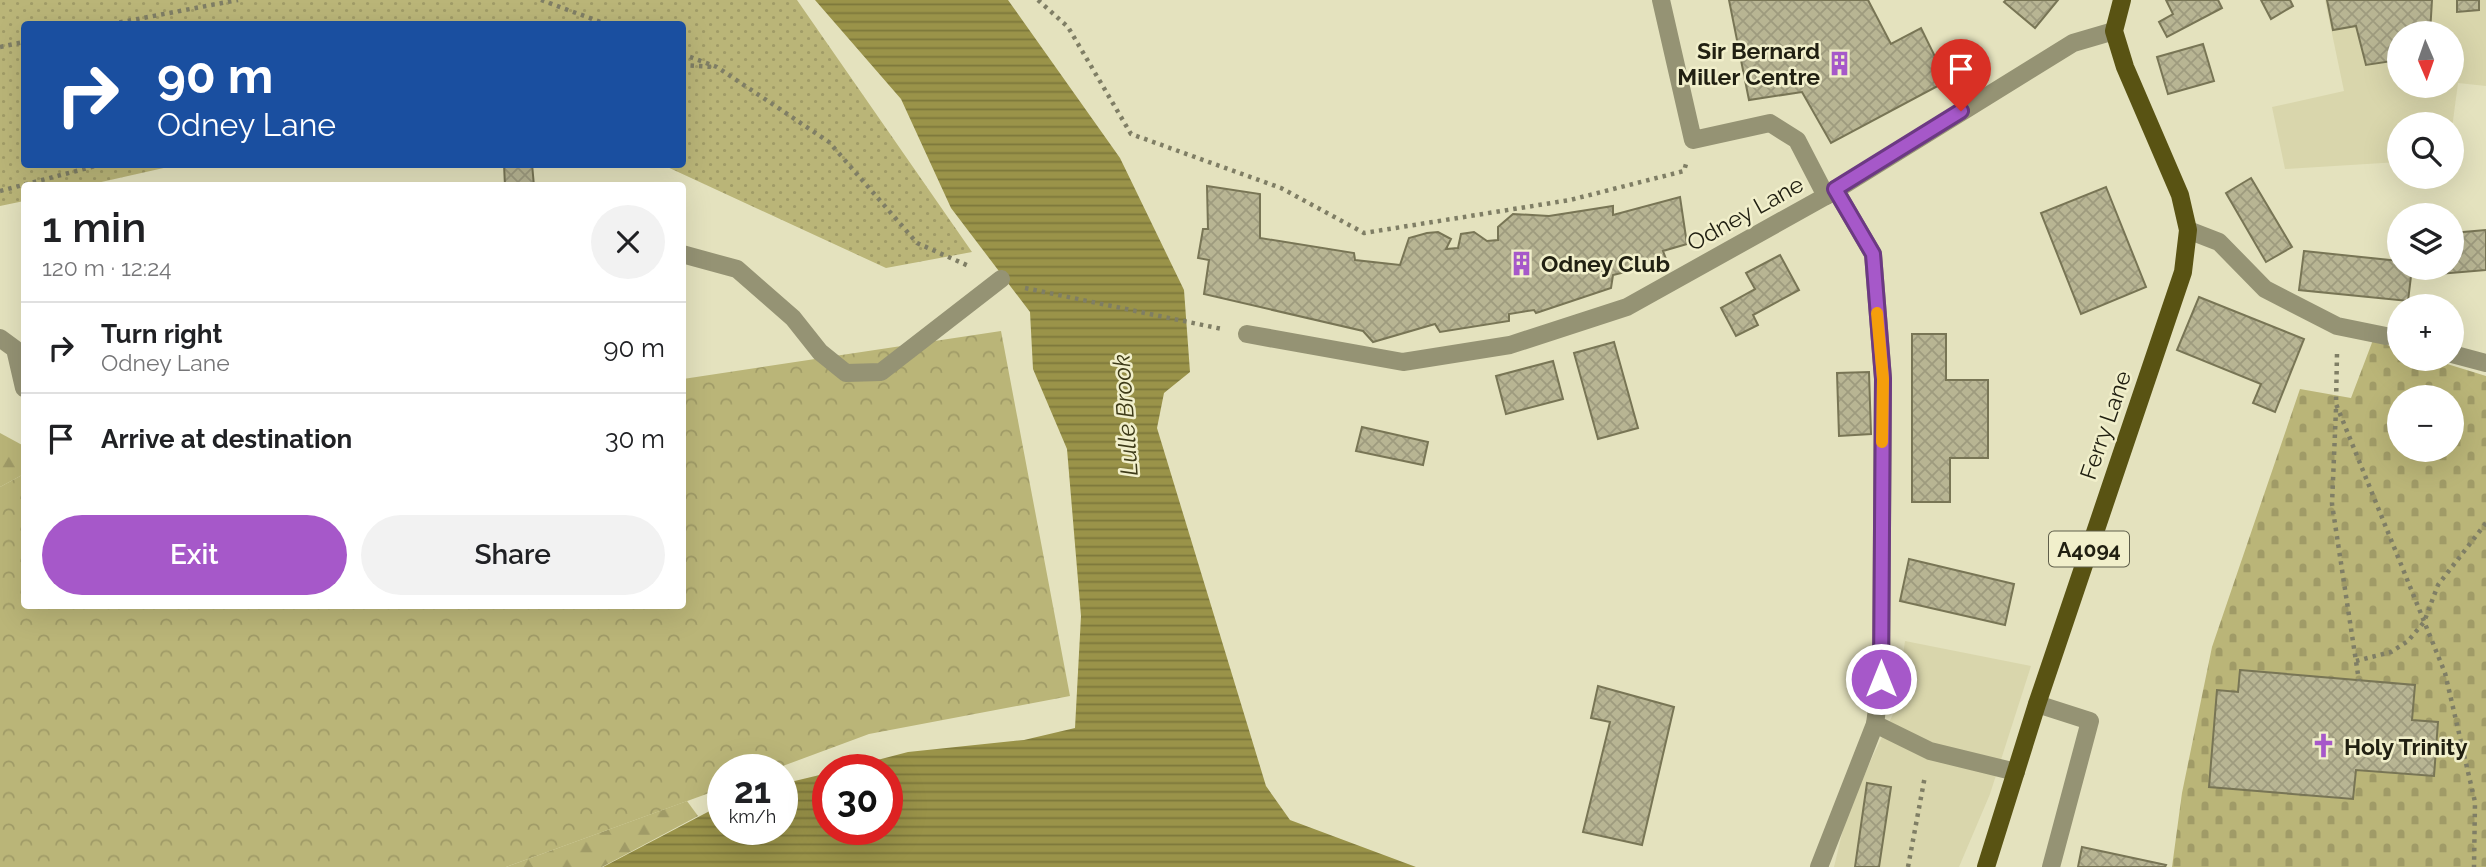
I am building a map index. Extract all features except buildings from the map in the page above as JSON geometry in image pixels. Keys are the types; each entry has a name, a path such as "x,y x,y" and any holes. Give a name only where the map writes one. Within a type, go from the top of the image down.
{"main road":[{"path":"2114,31 2122,0"},
{"name":"Ferry Lane","path":"1986,867 2037,704 2183,272 2188,230 2180,195 2125,67 2114,31"}],"street":[{"path":"1661,0 1693,140 1770,123 1797,140 1873,254 1883,379 1881,679 1875,724 1819,867"},
{"name":"Odney Lane","path":"1247,334 1403,362 1510,345 1627,307 1830,192 2073,43 2114,31"},
{"path":"2188,230 2219,242 2265,289 2337,326 2387,337"},
{"path":"686,255 737,269 793,318 820,352 846,373 881,372 1002,279"},
{"path":"0,338 15,349 21,374"},
{"path":"2464,357 2486,363"},
{"path":"2037,704 2090,721 2051,867"},
{"path":"1875,724 1930,751 2016,772"}],"path":[{"path":"127,21 237,0"},
{"path":"541,0 598,21"},
{"path":"1038,0 1068,27 1131,134 1280,188 1364,233 1570,200 1684,171 1693,140"},
{"path":"0,47 21,43"},
{"path":"686,55 717,67 829,142 917,243 1024,288 1247,334"},
{"path":"686,65 717,67"},
{"path":"34,182 88,168"},
{"path":"0,191 21,185"},
{"path":"2337,326 2332,504 2359,681"},
{"path":"2336,404 2445,673 2475,802 2474,867"},
{"path":"2356,661 2391,652 2408,641 2424,622 2438,585 2486,523"},
{"path":"1908,867 1930,751"}],"shaded area":[{"path":"2325,0 2486,0 2486,86 2464,84 2464,21 2387,21 2387,98 2456,98 2454,112 2387,112 2387,163 2285,169 2272,107 2344,91"},
{"path":"1905,641 2031,666 1990,794 1959,867 1834,867 1845,821 1896,708"}],"green space":[{"path":"0,0 797,0 972,252 886,268 669,168 686,168 686,21 21,21 21,168 164,168 101,182 21,182 21,202 0,206"},
{"path":"1001,331 1070,696 869,734 798,760 798,754 707,754 707,794 506,867 0,867 0,487 21,476 21,609 686,609 686,379"},
{"path":"2373,340 2387,345 2387,371 2464,369 2486,376 2486,867 2172,867 2182,793 2212,647 2300,389 2351,398"},
{"path":"0,433 21,444 21,476 0,487"},
{"path":"687,801 698,816 602,867 506,867"}],"water":[{"name":"Lulle Brook","path":"815,0 1008,0 1120,158 1184,290 1190,372 1164,393 1157,428 1266,786 1290,820 1416,867 603,867 707,812 707,845 798,845 798,780 812,777 812,845 903,845 903,754 900,754 1024,740 1075,728 1081,616 1067,449 1033,369 1030,312 951,208 901,99"}],"slow traffic":[{"path":"1877,313 1883,379 1882,442"}],"place":[{"name":"Sir Bernard Miller Centre","path":"1840,63"},
{"name":"Odney Club","path":"1521,263"},
{"name":"Holy Trinity","path":"2324,746"}],"route":[{"path":"1881,679 1883,379 1873,254 1835,189 1961,111"}]}
